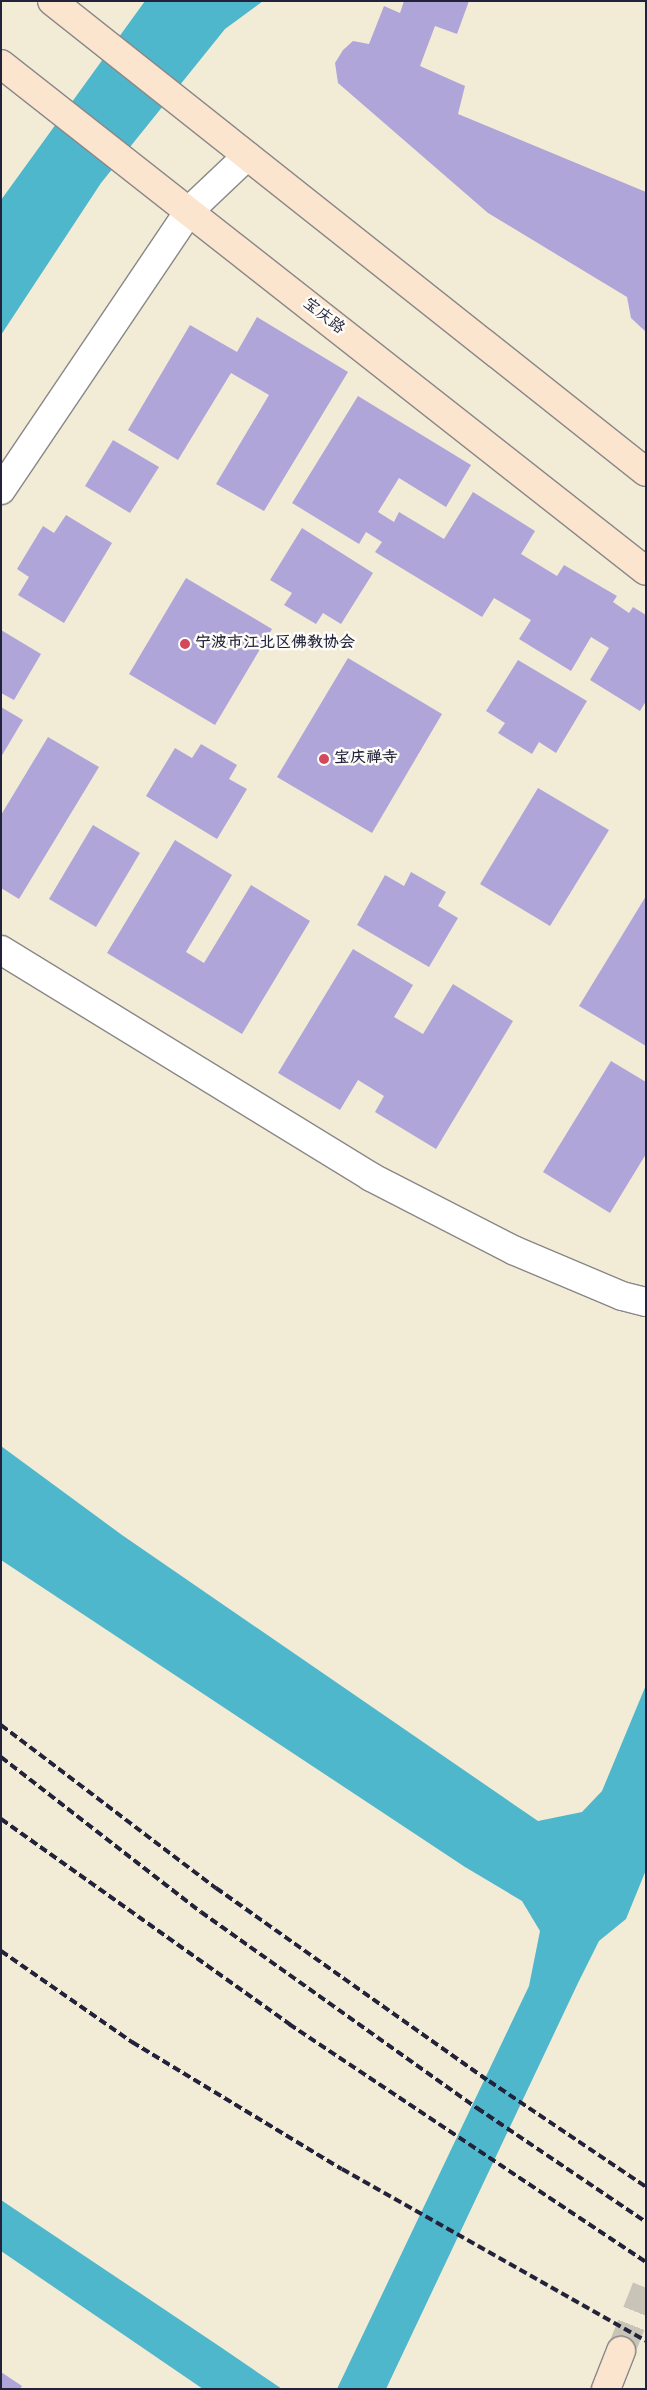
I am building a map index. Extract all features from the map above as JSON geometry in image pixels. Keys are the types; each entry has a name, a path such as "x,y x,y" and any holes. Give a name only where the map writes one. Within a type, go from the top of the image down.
{"main road":[{"path":"52,1 646,472"},
{"name":"宝庆路","path":"1,64 646,571"},
{"path":"606,2389 621,2350"}],"street":[{"path":"1,490 188,210 246,155"},
{"path":"1,950 371,1177 513,1250 622,1296 646,1302"}],"water":[{"path":"145,1 263,1 225,29 101,183 1,335 1,200"},
{"path":"1,1446 122,1535 538,1821 582,1812 602,1791 646,1685 646,1870 626,1919 599,1941 386,2389 337,2389 529,1986 540,1931 522,1901 465,1867 1,1560"},
{"path":"1,2200 282,2389 203,2389 1,2251"}],"building":[{"path":"404,1 469,1 457,34 435,26 420,66 465,86 458,114 646,192 646,332 631,318 627,297 488,213 338,83 335,63 343,50 353,41 369,44 384,6 400,13"},
{"path":"257,317 348,372 264,511 216,484 269,395 231,373 178,460 128,430 190,325 237,352"},
{"path":"358,396 471,465 446,507 399,478 378,512 394,522 399,512 444,539 473,492 535,531 521,554 557,576 564,565 617,596 613,602 629,613 633,607 646,615 646,701 640,711 590,680 609,648 591,637 571,671 519,639 531,620 494,598 482,617 375,552 382,542 366,532 359,544 292,503"},
{"path":"113,440 159,467 130,513 85,486"},
{"path":"66,515 112,543 64,623 18,595 29,577 17,569 43,526 54,533"},
{"path":"302,528 373,573 341,624 323,613 316,624 284,605 292,593 270,580"},
{"path":"186,578 272,629 215,725 129,674"},
{"path":"1,630 41,654 14,700 1,693"},
{"path":"348,658 442,714 372,833 277,777"},
{"path":"518,660 587,701 556,753 539,742 532,754 498,733 505,723 486,711"},
{"path":"1,707 23,720 1,757"},
{"path":"48,737 99,767 19,899 1,888 1,815"},
{"path":"201,744 237,765 229,779 247,789 217,839 146,796 175,748 192,758"},
{"path":"538,788 609,830 550,926 480,884"},
{"path":"93,825 140,853 96,927 49,899"},
{"path":"175,840 232,875 186,952 204,963 251,885 310,921 242,1034 107,953"},
{"path":"411,872 446,892 438,906 458,918 429,967 357,925 385,875 404,886"},
{"path":"646,896 646,1046 579,1006"},
{"path":"353,949 413,985 394,1017 423,1034 453,984 513,1021 436,1149 375,1112 384,1096 358,1080 340,1110 278,1073"},
{"path":"611,1061 646,1082 646,1154 610,1213 543,1172"},
{"path":"1,2372 22,2386 20,2389 1,2389"}],"tunnel":[{"path":"621,2351 646,2288"}],"railway":[{"path":"1,1725 216,1888 489,2081 646,2187"},
{"path":"1,1757 201,1912 477,2108 646,2222"},
{"path":"1,1819 289,2024 646,2262"},
{"path":"1,1951 132,2042 342,2169 646,2341"}],"place":[{"name":"宁波市江北区佛教协会","path":"185,644"},
{"name":"宝庆禅寺","path":"324,759"}]}
